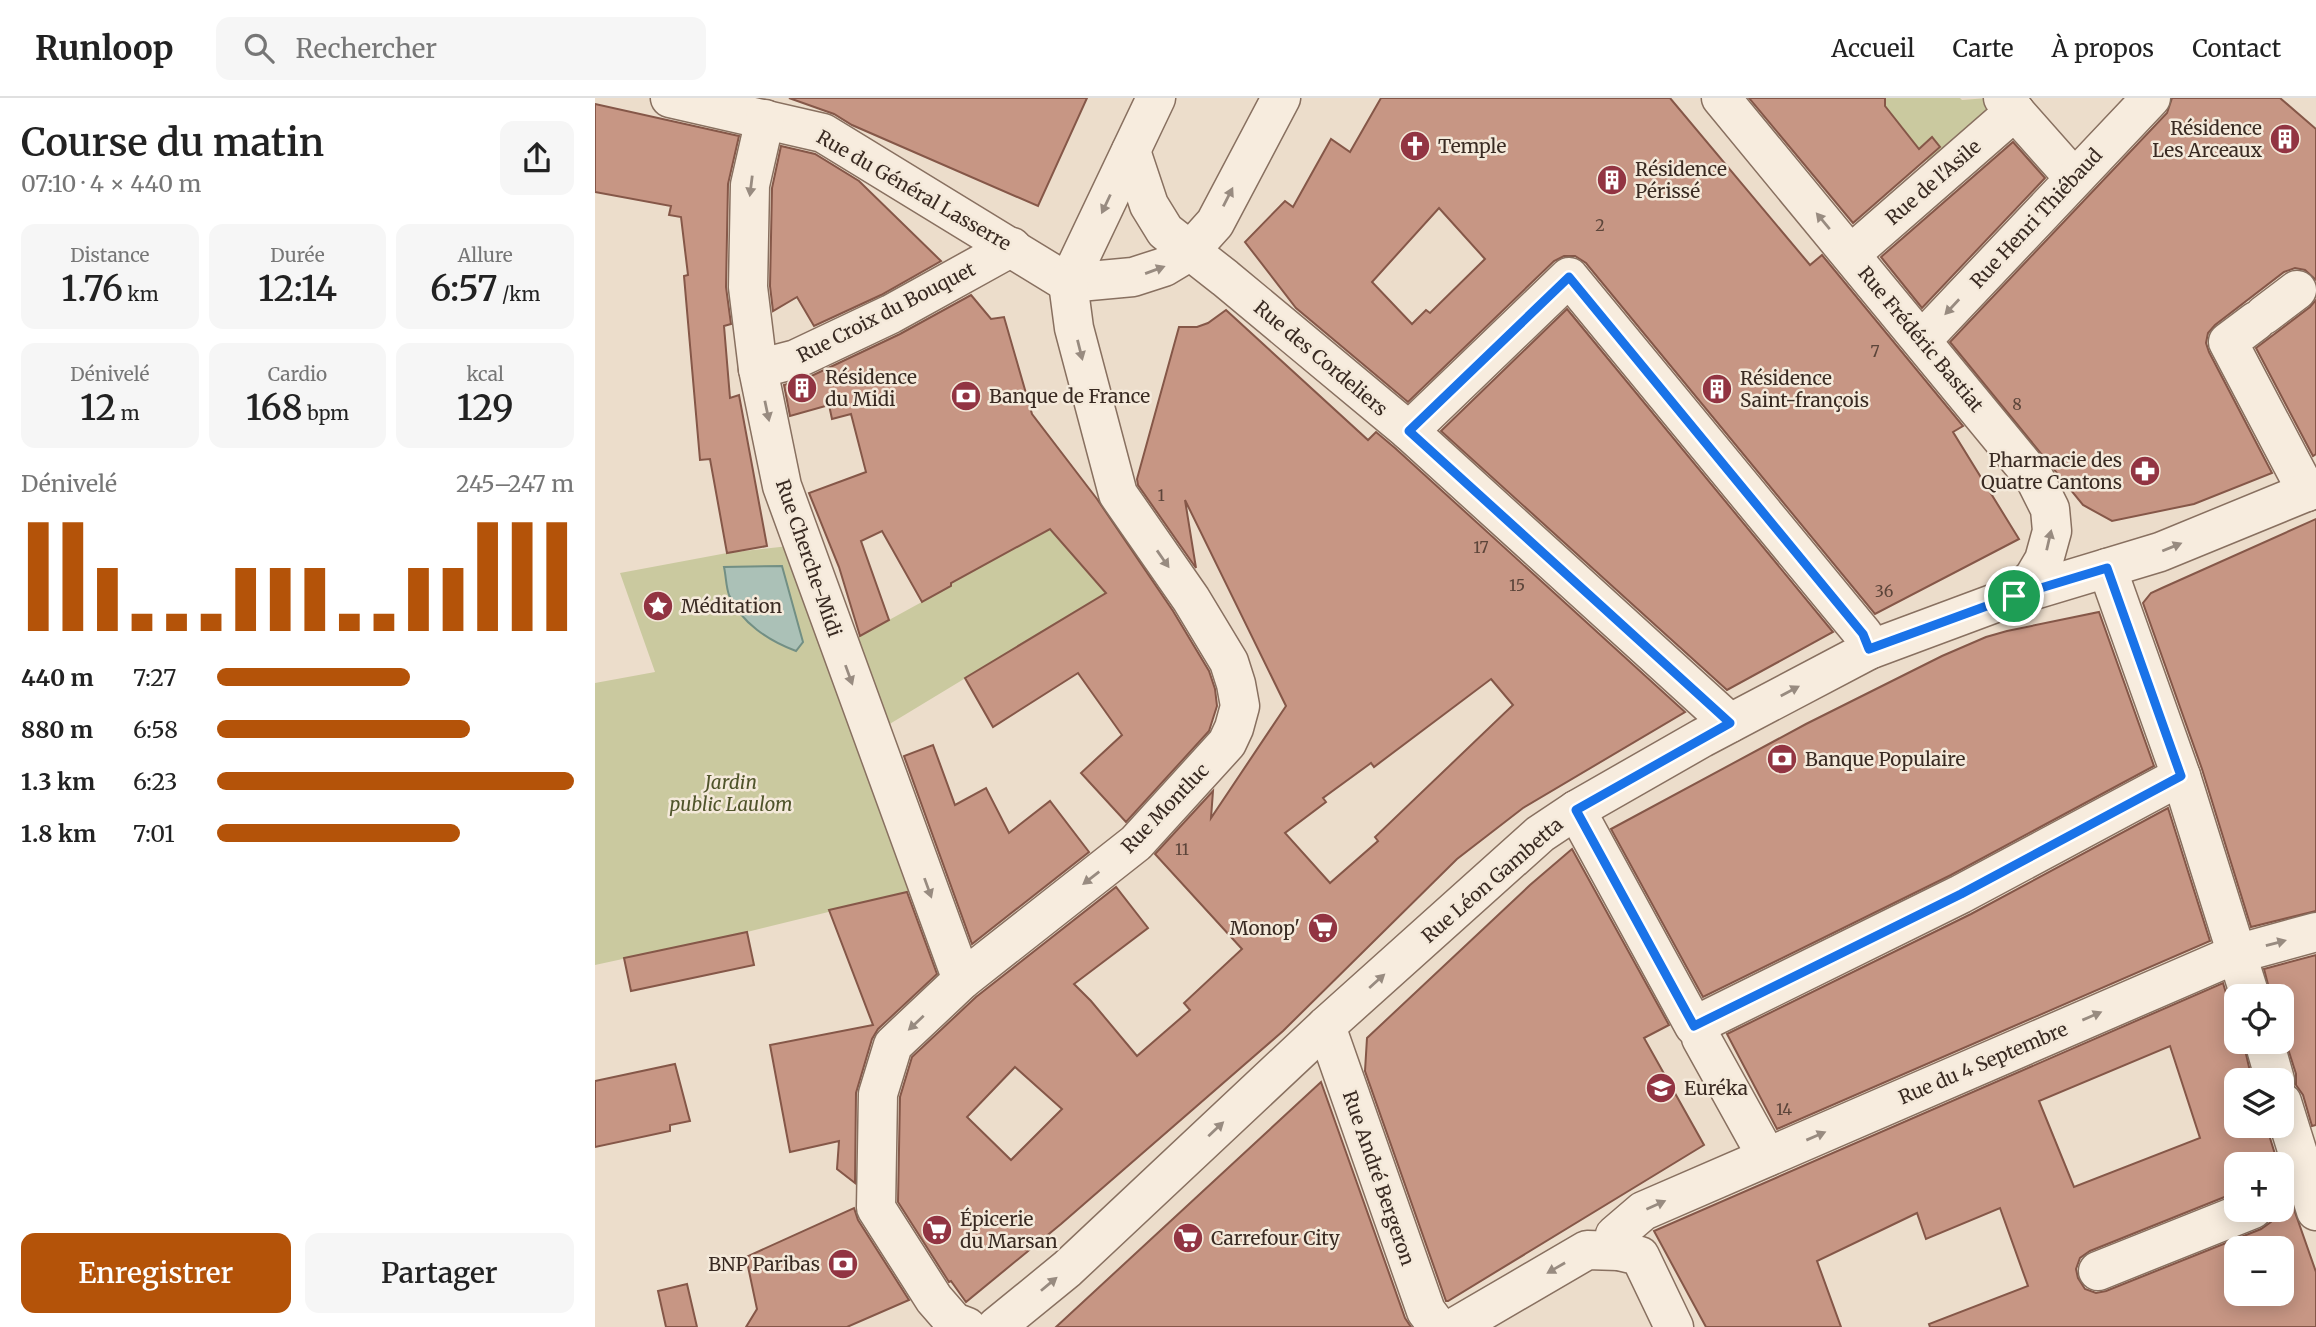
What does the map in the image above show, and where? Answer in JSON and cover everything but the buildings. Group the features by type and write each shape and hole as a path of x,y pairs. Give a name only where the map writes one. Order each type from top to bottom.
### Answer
{"street":[{"name":"Rue du Général Lasserre","path":"670,98 785,114 823,132 1068,283"},
{"path":"1068,283 1156,98"},
{"path":"1068,283 1133,277 1164,267 1189,252 1215,223 1281,98"},
{"name":"Rue Frédéric Bastiat","path":"1721,98 2035,479 2050,509 2052,531 2044,560 2034,577 2014,596"},
{"name":"Rue Henri Thiébaud","path":"1922,340 2151,98"},
{"name":"Rue de l'Asile","path":"1851,254 2009,104 2074,178"},
{"name":"Rue Cherche-Midi","path":"785,114 750,185 748,287 758,369 782,486 962,981"},
{"name":"Rue des Cordeliers","path":"1131,151 1154,216 1165,232 1225,278 1409,431 1730,723"},
{"name":"Rue Croix du Bouquet","path":"758,369 808,354 891,314 1012,247"},
{"path":"1409,431 1569,277 1863,634 1869,649"},
{"path":"2308,281 2228,342 2311,490"},
{"name":"Rue Montluc","path":"967,1327 938,1313 876,1208 878,1094 893,1045 962,981 1136,842 1227,743 1240,706 1229,662 1191,599 1118,494 1074,328 1068,283"},
{"name":"Rue Léon Gambetta","path":"996,1327 1067,1269 1326,1026 1540,834 1576,810 1869,649 2014,596 2160,552 2311,490"},
{"path":"2107,568 2181,776 2246,984"},
{"path":"1697,1032 2181,776"},
{"path":"1576,810 1767,1157"},
{"name":"Rue du 4 Septembre","path":"1619,1251 1615,1235 1643,1211 1730,1171 2236,954 2316,932"},
{"name":"Rue André Bergeron","path":"1326,1026 1426,1311 1437,1327"},
{"path":"2294,1122 2305,1140 2302,1199"},
{"path":"2098,1271 2224,1221"},
{"path":"1455,1327 1587,1250 1619,1251 1640,1256 1674,1327"}],"green space":[{"path":"1877,98 1988,98 1998,110 1934,169"},
{"path":"1095,496 1124,538 1085,569 1106,593 888,725 858,637 1056,525"},
{"name":"Jardin public Laulom","path":"789,546 910,892 747,932 595,965 595,683 655,672 620,573 727,553"}],"shaded area":[{"path":"782,566 803,642 796,651 757,630 741,614 729,595 724,567"}],"place":[{"name":"Résidence Les Arceaux","path":"2285,139"},
{"name":"Temple","path":"1415,146"},
{"name":"Résidence Périssé","path":"1612,180"},
{"name":"Résidence du Midi","path":"802,388"},
{"name":"Résidence Saint-françois","path":"1717,389"},
{"name":"Banque de France","path":"966,396"},
{"name":"Pharmacie des Quatre Cantons","path":"2145,471"},
{"name":"Méditation","path":"658,606"},
{"name":"Banque Populaire","path":"1782,759"},
{"name":"Monop'","path":"1323,928"},
{"name":"Euréka","path":"1661,1088"},
{"name":"Épicerie du Marsan","path":"937,1230"},
{"name":"Carrefour City","path":"1188,1238"},
{"name":"BNP Paribas","path":"843,1264"}],"route":[{"path":"1569,277 1863,634 1869,649 2014,596 2107,568 2181,776 1961,894 1694,1026 1576,810 1730,723 1409,431 1569,277"}]}
